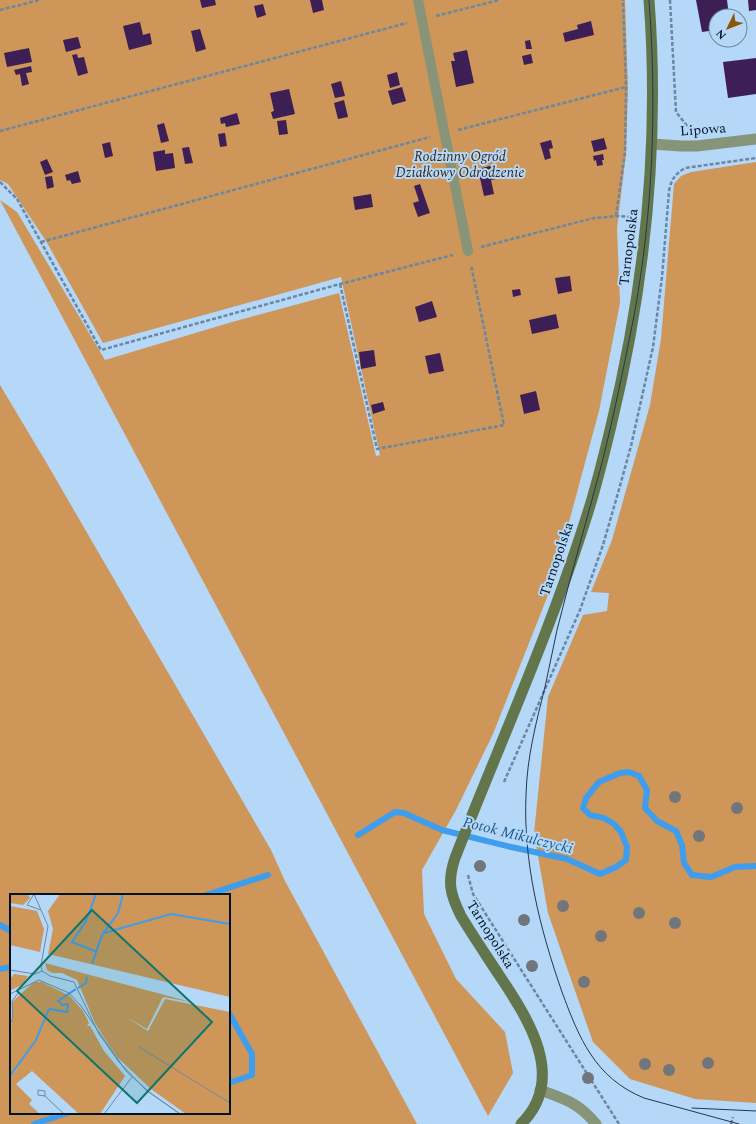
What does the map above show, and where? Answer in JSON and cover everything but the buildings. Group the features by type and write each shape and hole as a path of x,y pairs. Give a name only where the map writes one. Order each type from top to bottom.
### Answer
{"main road":[{"name":"Tarnopolska","path":"521,1124 533,1110 540,1090 542,1065 536,1039 515,999 470,931 454,902 450,890 450,880 455,858 553,613 589,510 611,425 640,280 647,218 652,144 652,78 649,0"}],"street":[{"name":"Lipowa","path":"652,144 697,146 756,139"},
{"path":"540,1090 570,1101 588,1114 596,1124"}],"lane":[{"path":"418,0 468,251"}],"path":[{"path":"0,10 40,0"},
{"path":"0,131 499,0"},
{"path":"616,216 623,169 626,87 623,0"},
{"path":"670,0 676,112 688,127 696,130"},
{"path":"41,242 626,87"},
{"path":"0,182 17,199 101,350 340,284 594,218 616,216 647,218"},
{"path":"340,284 377,449 504,425 468,251"},
{"path":"467,871 473,894 619,1124"},
{"path":"731,1124 733,1116"}],"green space":[{"name":"Rodzinny Ogród Działkowy Odrodzenie","path":"0,0 625,0 628,88 626,154 617,228 620,303 599,411 552,585 493,734 456,810 422,870 424,914 456,979 505,1032 513,1073 488,1116 0,200 17,212 105,360 232,322 339,293 376,456 380,455 341,277 103,343 46,241 8,184 0,180"},
{"path":"756,162 756,1103 695,1099 630,1079 593,1042 548,913 534,833 548,697 583,615 607,611 609,593 591,592 612,540 650,405 661,339 674,184 681,176 691,172"},
{"path":"0,385 271,850 285,881 417,1124 0,1124"}],"waterway":[{"name":"Potok Mikulczycki","path":"358,835 395,812 404,813 442,830 567,859 600,874 616,867 626,860 627,847 621,832 614,824 604,818 590,815 583,808 586,798 599,782 620,773 629,772 639,776 647,790 645,808 657,821 676,831 682,845 684,863 692,875 711,877 735,867 756,866"},
{"name":"Potok Mikulczycki","path":"209,894 268,875"},
{"path":"0,925 10,930"},
{"name":"Potok Mikulczycki","path":"0,969 10,967"},
{"path":"230,1015 252,1054 252,1075 230,1083"},
{"path":"34,1124 64,1114"}],"tram line":[{"path":"649,0 653,79 652,159 640,277 634,316 611,427 557,630 532,740 526,795 527,845 530,870 540,920 554,968 568,1009 582,1040 591,1055 601,1068 613,1079 627,1090 644,1098 739,1124"},
{"path":"692,1108 756,1111"}]}
